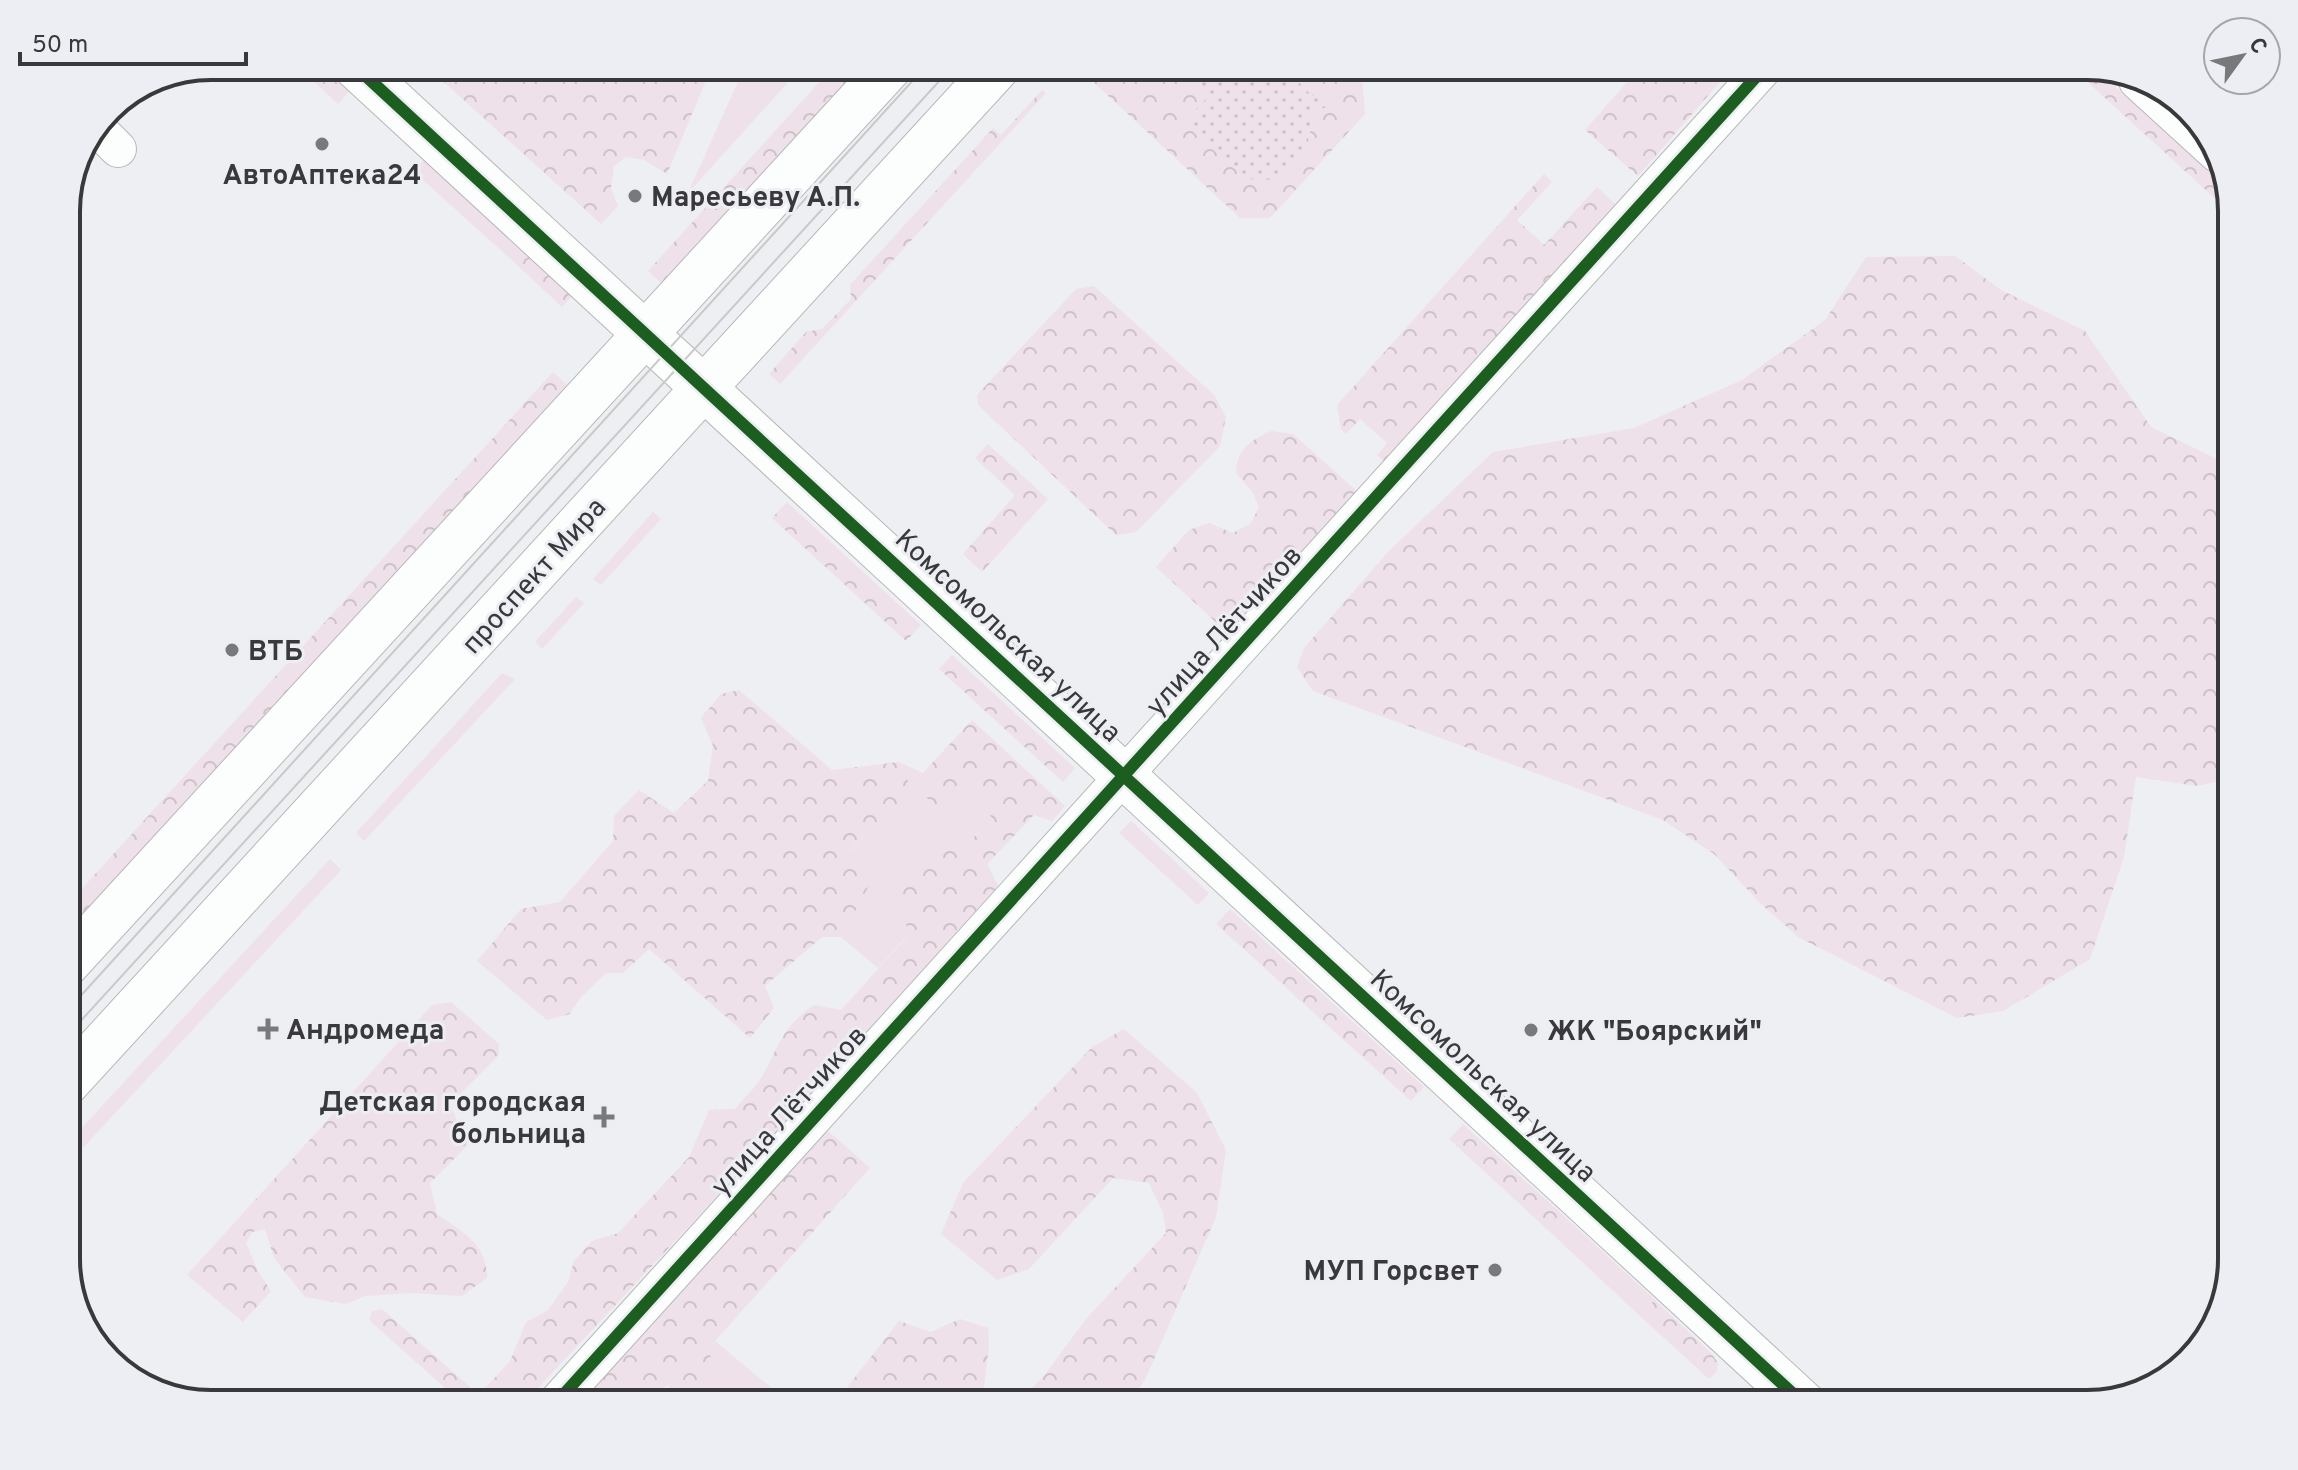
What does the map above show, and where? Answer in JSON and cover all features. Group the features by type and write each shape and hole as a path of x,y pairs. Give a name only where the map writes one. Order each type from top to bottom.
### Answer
{"main road":[{"name":"Комсомольская улица","path":"370,80 1789,1390"},
{"path":"80,950 878,80"},
{"name":"проспект Мира","path":"80,1069 986,80"}],"street":[{"name":"улица Лётчиков","path":"568,1390 1753,80"},
{"path":"2160,102 2188,128"}],"green space":[{"path":"312,80 345,80 353,87 338,104"},
{"path":"442,80 706,80 667,174 644,160 626,157 614,166 611,188 618,206 601,224"},
{"path":"739,80 790,80 688,193"},
{"path":"821,80 854,80 664,286 648,271"},
{"path":"1091,80 1199,80 1207,98 1306,150 1315,111 1328,97 1313,97 1296,80 1362,80 1365,114 1270,218 1240,218"},
{"path":"1199,80 1297,80 1312,96 1328,97 1332,105 1315,111 1306,150 1277,180 1246,179 1194,133 1194,112 1207,98"},
{"path":"1629,80 1722,80 1638,176 1585,130"},
{"path":"2085,80 2111,83 2213,176 2217,201"},
{"path":"1042,90 1046,93 780,384 769,374 806,332 822,329 851,299 850,285 993,128 1001,135"},
{"path":"427,156 526,248 514,262 414,172"},
{"path":"1544,174 1552,182 1517,220 1544,245 1597,187 1620,208 1388,465 1377,455 1387,443 1360,419 1346,434 1341,429 1337,405"},
{"path":"526,248 575,293 562,307 514,262"},
{"path":"1955,256 2001,290 2085,331 2151,427 2218,460 2218,781 2197,786 2136,777 2124,857 2090,959 2003,1011 1957,1018 1798,937 1760,903 1714,854 1663,820 1313,691 1297,667 1304,648 1388,552 1493,452 1634,428 1742,380 1825,320 1866,257"},
{"path":"1094,286 1214,395 1226,417 1220,446 1136,532 1116,535 978,405 977,395 1076,289"},
{"path":"553,372 575,393 80,936 80,891"},
{"path":"1271,431 1293,434 1360,494 1232,637 1156,567 1189,530 1209,523 1233,533 1251,523 1259,507 1253,493 1236,473 1237,465 1246,447"},
{"path":"988,444 1048,499 982,572 963,554 1015,495 975,458"},
{"path":"787,502 921,625 906,641 772,518"},
{"path":"653,512 661,519 601,585 593,579"},
{"path":"576,597 584,603 542,649 535,642"},
{"path":"952,655 1075,768 1063,782 939,669"},
{"path":"502,673 515,679 364,841 356,833"},
{"path":"739,690 832,770 899,762 914,793 910,809 876,824 849,851 871,882 841,937 822,937 765,986 774,1008 750,1038 649,949 623,973 606,973 580,998 570,1014 547,1020 477,961 521,909 560,902 613,841 614,816 639,790 674,813 708,781 713,746 701,718 721,694"},
{"path":"972,720 1065,806 1052,821 1034,815 987,864 1001,892 536,1390 484,1390 510,1361 526,1322 548,1310 568,1282 574,1261 592,1241 618,1233 689,1157 709,1110 735,1109 760,1079 783,1036 796,1020 814,1005 841,1010 906,938 907,912 895,876 917,871 959,836 967,843 993,820 975,791 955,788 937,807 921,793 923,773"},
{"path":"899,762 923,773 921,793 955,788 975,791 993,820 966,843 959,836 917,871 895,876 908,912 906,937 878,968 841,937 871,882 849,852 876,824 910,809 914,793"},
{"path":"1131,821 1209,893 1198,905 1119,833"},
{"path":"330,859 341,870 80,1151 80,1130"},
{"path":"1230,909 1424,1087 1411,1101 1216,924"},
{"path":"451,1002 499,1044 499,1055 450,1104 468,1145 430,1183 437,1214 478,1247 487,1278 462,1296 413,1293 365,1296 346,1304 305,1297 274,1258 265,1229 252,1232 246,1243 271,1291 243,1322 187,1275 432,1005"},
{"path":"1124,1029 1197,1093 1226,1150 1216,1217 1145,1380 1138,1390 1029,1390 1044,1376 1086,1319 1166,1233 1163,1213 1149,1183 1113,1178 1029,1269 997,1280 941,1234 963,1183 1092,1047"},
{"path":"1463,1124 1564,1216 1549,1231 1449,1139"},
{"path":"827,1130 870,1168 707,1350 718,1371 697,1386 678,1378 661,1390 591,1390"},
{"path":"1564,1216 1655,1300 1640,1316 1549,1231"},
{"path":"1655,1300 1712,1354 1718,1363 1717,1371 1709,1379 1640,1316"},
{"path":"382,1309 473,1390 447,1390 369,1320 372,1311"},
{"path":"960,1319 988,1328 984,1390 845,1390 899,1321 931,1332"},
{"path":"715,1341 774,1390 670,1390 668,1385 678,1377 717,1372 707,1350"}],"tram line":[{"path":"80,997 913,80"},
{"path":"80,1022 940,80"}],"cycle path":[{"path":"370,80 1789,1390"},
{"path":"568,1390 1753,80"}],"place":[{"name":"АвтоАптека24","path":"322,144"},
{"name":"Маресьеву А.П.","path":"635,196"},
{"name":"ВТБ","path":"232,650"},
{"name":"Андромеда","path":"268,1029"},
{"name":"ЖК \"Боярский\"","path":"1531,1030"},
{"name":"Детская городская больница","path":"604,1117"},
{"name":"МУП Горсвет","path":"1495,1270"}]}
